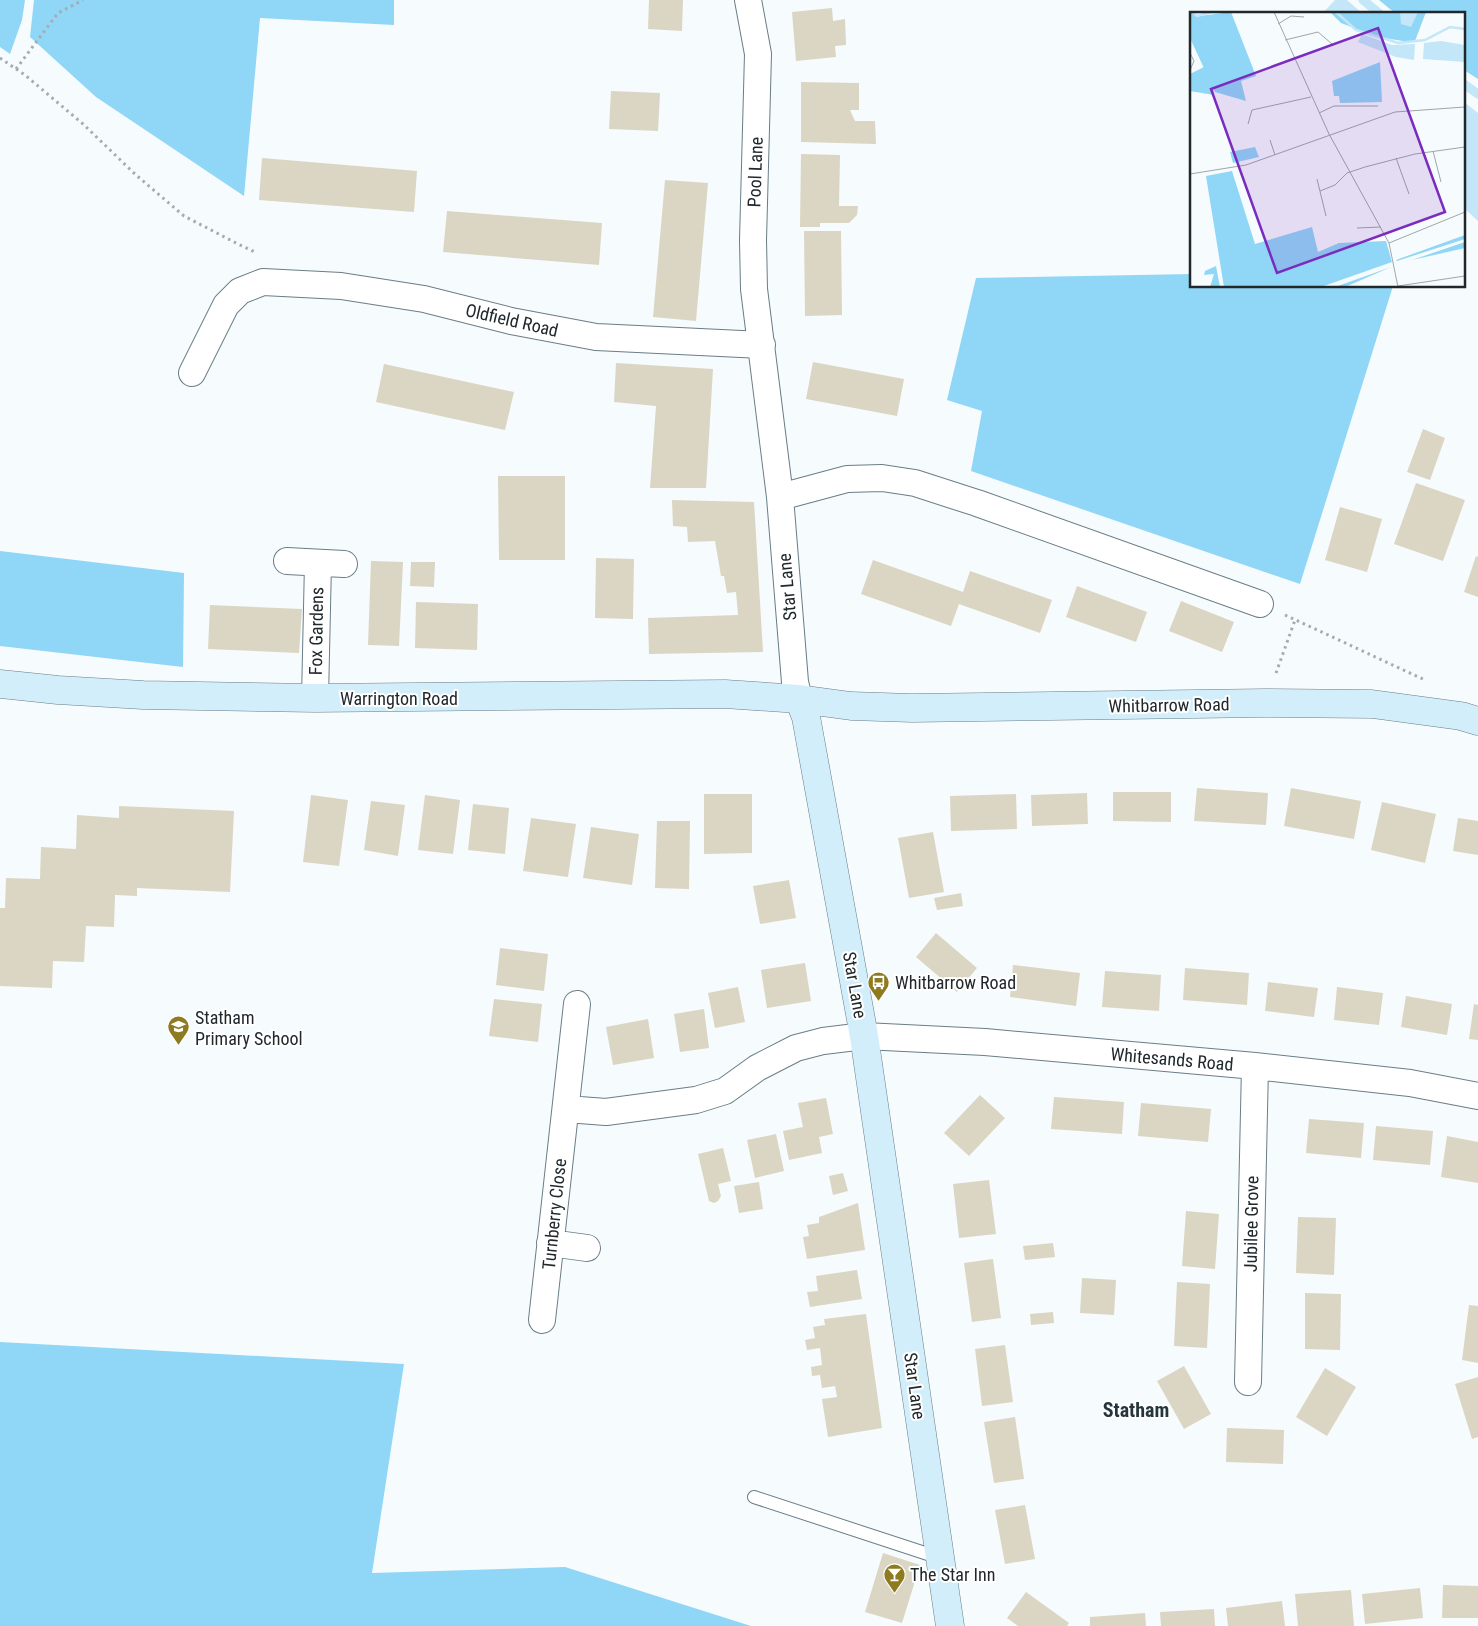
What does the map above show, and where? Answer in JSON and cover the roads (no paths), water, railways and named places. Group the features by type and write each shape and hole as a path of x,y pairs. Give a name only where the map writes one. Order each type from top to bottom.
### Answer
{"street":[{"name":"Pool Lane","path":"748,0 758,54 753,240 754,289 762,345"},
{"name":"Oldfield Road","path":"192,373 226,305 240,291 263,282 341,286 424,299 511,321 596,337 762,345"},
{"name":"Star Lane","path":"762,345 780,497 795,682 806,717 864,1036 950,1626"},
{"path":"780,497 847,480 882,478 915,483 977,503 1260,604"},
{"name":"Fox Gardens","path":"287,562 344,564"},
{"name":"Fox Gardens","path":"315,698 318,563"},
{"name":"Warrington Road","path":"0,684 58,690 143,695 315,698 725,694 799,699"},
{"name":"Whitbarrow Road","path":"799,699 851,706 912,708 1266,703 1372,704 1461,716 1478,721"},
{"name":"Turnberry Close","path":"542,1320 577,1004"},
{"path":"566,1109 606,1112 696,1100 725,1091 758,1068 796,1048 823,1041 864,1036"},
{"name":"Whitesands Road","path":"864,1036 985,1042 1255,1066 1410,1083 1478,1096"},
{"name":"Jubilee Grove","path":"1248,1382 1255,1066"},
{"path":"550,1243 587,1248"}],"lane":[{"path":"754,1496 940,1558"}],"waterway":[{"path":"1363,0 1378,12"},
{"path":"1466,85 1478,94"}],"place":[{"name":"Whitbarrow Road","path":"879,1001"},
{"name":"Statham Primary School","path":"179,1046"},
{"name":"The Star Inn","path":"894,1593"}],"district":[{"name":"Statham","path":"1136,1410"}]}
